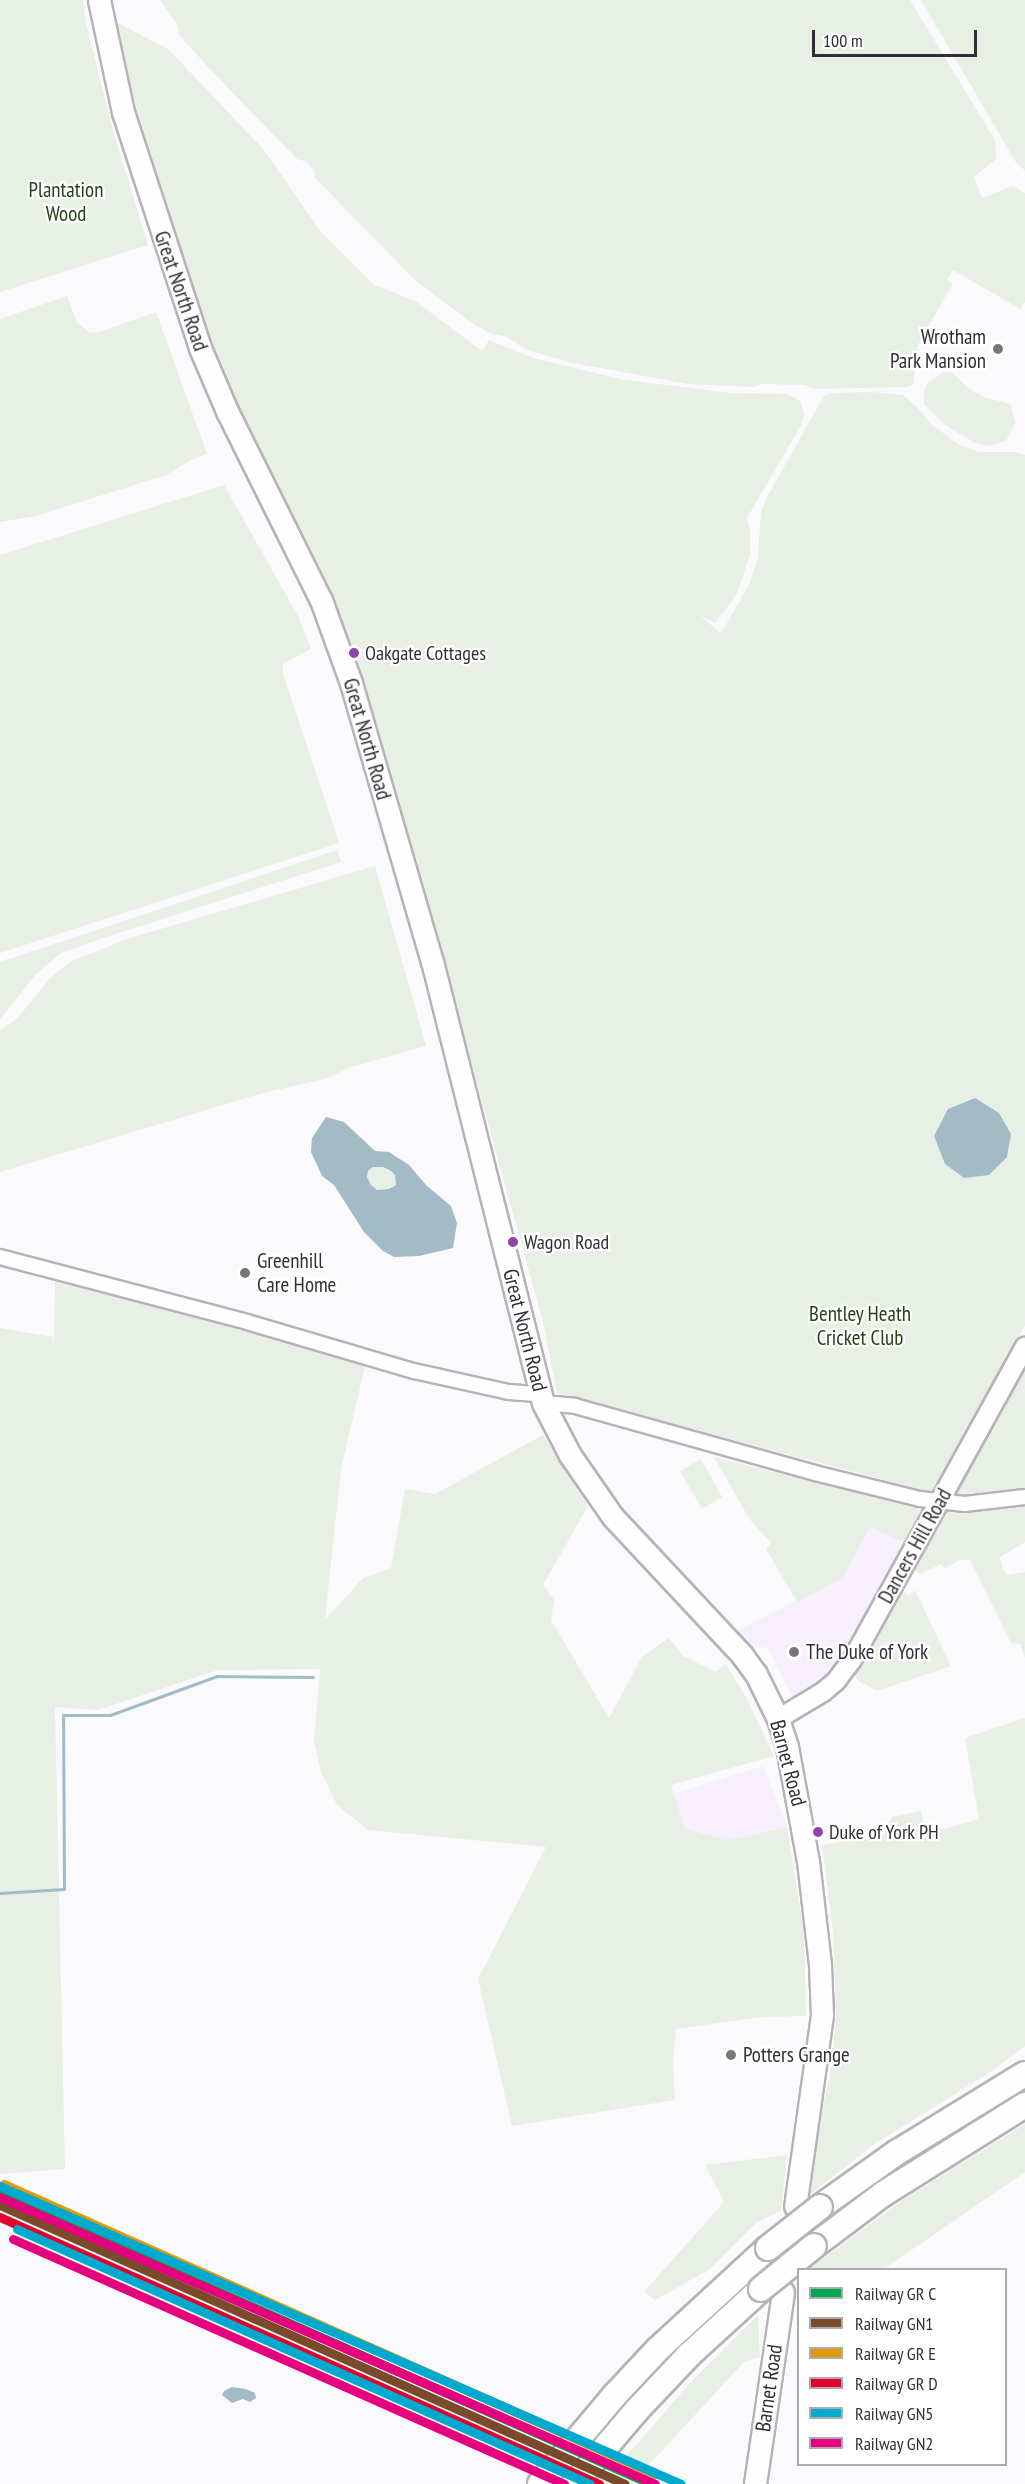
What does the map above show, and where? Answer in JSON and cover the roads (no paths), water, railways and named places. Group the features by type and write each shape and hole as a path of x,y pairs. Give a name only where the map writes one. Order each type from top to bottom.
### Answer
{"highway":[{"path":"540,2484 614,2396 658,2349 768,2248 820,2207 896,2153 1025,2074"},
{"path":"574,2484 667,2379 772,2290 814,2246 883,2194 1025,2105"}],"main road":[{"name":"Great North Road","path":"99,0 123,112 200,348 226,411 321,600 351,683 432,961 542,1399 556,1430"},
{"name":"Barnet Road","path":"556,1430 570,1455 613,1517 742,1655 767,1694 789,1756 802,1820 820,1965 819,2039 795,2206"},
{"name":"Barnet Road","path":"755,2484 772,2290"}],"street":[{"path":"0,1257 247,1322 414,1371 575,1406 815,1473 920,1499 973,1503 1025,1497"},
{"name":"Dancers Hill Road","path":"777,1719 823,1692 842,1674 1025,1347"}],"water":[{"path":"975,1098 999,1113 1011,1134 1007,1157 989,1175 964,1178 945,1164 934,1136 948,1109"},
{"path":"326,1117 344,1122 375,1151 389,1152 409,1165 427,1186 451,1206 457,1223 453,1248 419,1256 394,1257 383,1251 364,1232 334,1185 322,1176 311,1152 312,1138","holes":["373,1167 383,1167 395,1175 396,1185 389,1189 377,1190 367,1177 368,1171"]},
{"path":"232,2387 255,2393 256,2398 250,2402 243,2399 232,2403 222,2395 224,2391"}],"waterway":[{"path":"0,1893 64,1889 63,1715 110,1715 217,1676 313,1677"}],"rail line":[{"name":"GN5","path":"0,2186 681,2484"},
{"name":"GN2","path":"0,2197 655,2484"},
{"name":"GN1","path":"0,2205 625,2484"},
{"name":"GN5","path":"17,2229 590,2484"},
{"name":"GN2","path":"13,2239 564,2484"}],"place":[{"name":"Wrotham Park Mansion","path":"998,349"},
{"name":"Oakgate Cottages","path":"354,653"},
{"name":"Wagon Road","path":"513,1242"},
{"name":"Greenhill Care Home","path":"245,1273"},
{"name":"The Duke of York","path":"794,1652"},
{"name":"Duke of York PH","path":"818,1832"},
{"name":"Potters Grange","path":"731,2055"}],"park label":[{"name":"Plantation Wood","path":"66,202"},
{"name":"Bentley Heath Cricket Club","path":"860,1326"}]}
